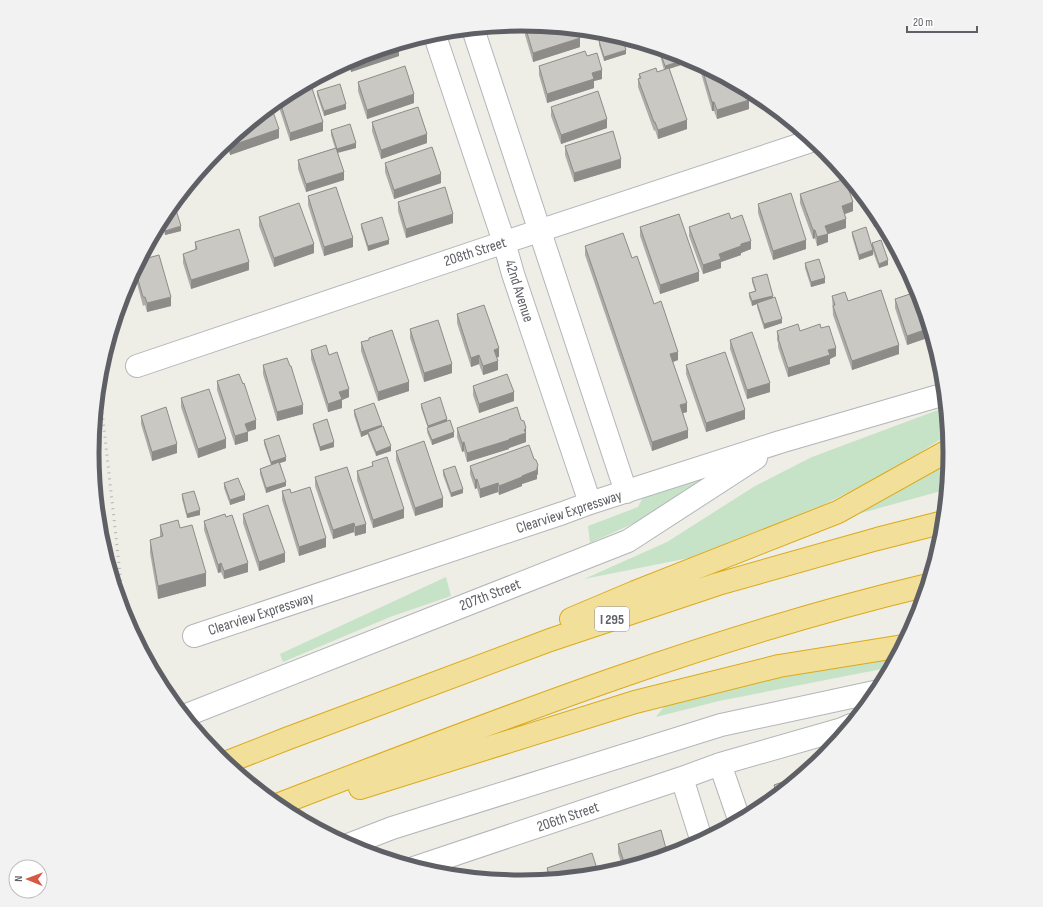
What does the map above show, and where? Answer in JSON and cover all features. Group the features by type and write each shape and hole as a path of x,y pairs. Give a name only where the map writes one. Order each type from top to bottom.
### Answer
{"highway":[{"path":"286,739 635,592 838,512 944,453"},
{"name":"I 295","path":"232,760 550,640 718,584 877,539 938,524"},
{"path":"283,803 552,700 706,647 876,597 923,586"},
{"path":"293,808 635,702 779,666 896,647"}],"street":[{"path":"475,34 626,492"},
{"name":"42nd Avenue","path":"436,40 590,503"},
{"name":"208th Street","path":"137,366 504,242 807,142"},
{"name":"Clearview Expressway","path":"194,636 564,514 590,503 780,442 940,396"},
{"name":"207th Street","path":"189,714 628,541 780,442"},
{"path":"356,842 392,828 721,725 869,693"},
{"path":"738,816 720,764 841,729"},
{"name":"206th Street","path":"424,865 720,764"},
{"path":"682,778 700,836"}],"green space":[{"path":"941,409 943,438 889,472 823,505 689,558 584,579 667,542 755,486 812,457"},
{"path":"944,460 942,491 858,514 867,504"},
{"path":"708,474 702,483 639,521 590,543 588,526 638,507 643,497"},
{"path":"446,577 451,596 390,617 283,662 280,654"},
{"path":"892,656 885,668 719,701 656,717 666,704 731,687"}],"building":[{"path":"527,31 579,35 580,38 533,53"},
{"path":"604,39 624,43 626,50 604,57 599,41"},
{"path":"585,51 587,56 597,53 602,70 592,73 594,79 547,94 539,66"},
{"path":"661,55 679,62 665,66"},
{"path":"405,66 414,94 367,110 358,82"},
{"path":"656,68 657,72 669,68 687,120 658,130 638,79 641,78 639,74"},
{"path":"703,73 733,88 748,97 749,100 717,110 714,102 712,102"},
{"path":"340,84 346,104 324,111 317,91"},
{"path":"312,87 323,122 290,133 281,106"},
{"path":"598,91 607,119 561,135 551,107"},
{"path":"418,107 427,134 381,150 372,122"},
{"path":"273,112 279,129 234,145"},
{"path":"350,124 356,143 337,149 331,130"},
{"path":"613,131 621,159 574,173 565,146"},
{"path":"432,147 441,174 394,190 385,163"},
{"path":"336,148 344,172 306,184 298,160"},
{"path":"843,180 847,184 853,202 842,206 846,219 825,226 828,234 817,237 800,194"},
{"path":"336,187 353,238 324,247 308,196"},
{"path":"445,187 453,214 406,229 398,202"},
{"path":"791,193 806,240 773,251 758,204"},
{"path":"299,203 314,244 274,258 259,217"},
{"path":"176,210 181,226 165,231 164,228"},
{"path":"729,213 731,219 742,215 751,241 719,254 721,259 703,265 689,227"},
{"path":"679,214 699,272 660,285 640,227"},
{"path":"382,217 389,240 368,246 361,224"},
{"path":"866,227 873,250 859,255 852,232"},
{"path":"239,229 249,262 191,280 183,254 197,249 195,242"},
{"path":"623,233 632,258 637,256 654,304 661,301 678,352 670,354 687,403 680,405 688,430 652,442 585,246"},
{"path":"881,240 888,260 879,264 872,243"},
{"path":"159,255 171,297 147,303 145,297 143,297 138,278 148,258"},
{"path":"819,259 825,278 811,282 805,263"},
{"path":"767,274 773,296 752,301 749,293 756,291 752,278"},
{"path":"881,290 899,345 852,361 833,306 835,305 832,296 845,292 848,301"},
{"path":"912,293 926,330 907,336 895,299"},
{"path":"775,297 782,319 764,324 757,303"},
{"path":"484,305 499,348 494,350 498,361 483,366 479,355 471,358 457,314"},
{"path":"438,320 452,364 424,373 410,329"},
{"path":"798,324 800,331 820,324 821,328 829,326 836,348 828,350 830,355 788,368 777,331"},
{"path":"392,330 409,382 378,392 361,342"},
{"path":"752,332 770,383 747,390 730,340"},
{"path":"326,345 329,355 337,352 349,389 339,392 342,399 328,404 311,350"},
{"path":"725,352 745,410 706,423 686,365"},
{"path":"287,358 291,366 303,405 277,412 263,365"},
{"path":"239,374 243,384 244,383 256,420 245,424 248,432 235,436 217,381"},
{"path":"507,374 514,392 479,404 473,386"},
{"path":"209,389 226,439 198,449 181,398"},
{"path":"440,397 447,419 428,426 421,404"},
{"path":"374,403 382,425 361,432 354,410"},
{"path":"166,407 177,444 152,452 141,416"},
{"path":"517,407 521,420 524,421 526,428 524,430 526,433 467,453 464,442 462,443 457,428"},
{"path":"327,419 334,442 320,447 313,424"},
{"path":"450,420 454,432 432,440 427,428"},
{"path":"383,426 391,446 376,452 368,432"},
{"path":"279,435 286,457 271,462 264,440"},
{"path":"424,441 443,498 415,508 396,451"},
{"path":"529,445 538,465 537,470 499,486 498,483 480,489 477,479 475,480 470,466"},
{"path":"387,457 404,509 373,520 357,471 373,466 372,462"},
{"path":"279,462 286,482 266,488 260,469"},
{"path":"455,466 463,489 451,493 443,470"},
{"path":"347,467 366,524 355,527 354,523 333,530 315,477"},
{"path":"238,478 245,495 230,500 224,483"},
{"path":"310,487 326,538 299,547 282,491 290,489 291,493"},
{"path":"194,491 200,510 187,514 182,494"},
{"path":"268,505 285,553 259,562 243,514"},
{"path":"225,514 226,517 232,515 248,563 224,571 221,563 218,565 204,521"},
{"path":"178,520 180,528 192,525 206,573 158,586 150,540 163,536 160,525"},
{"path":"790,779 776,791 774,785"},
{"path":"661,830 666,850 624,863 618,844"},
{"path":"592,853 597,869 549,875 547,868"}],"railway":[{"path":"102,409 122,592"}]}
